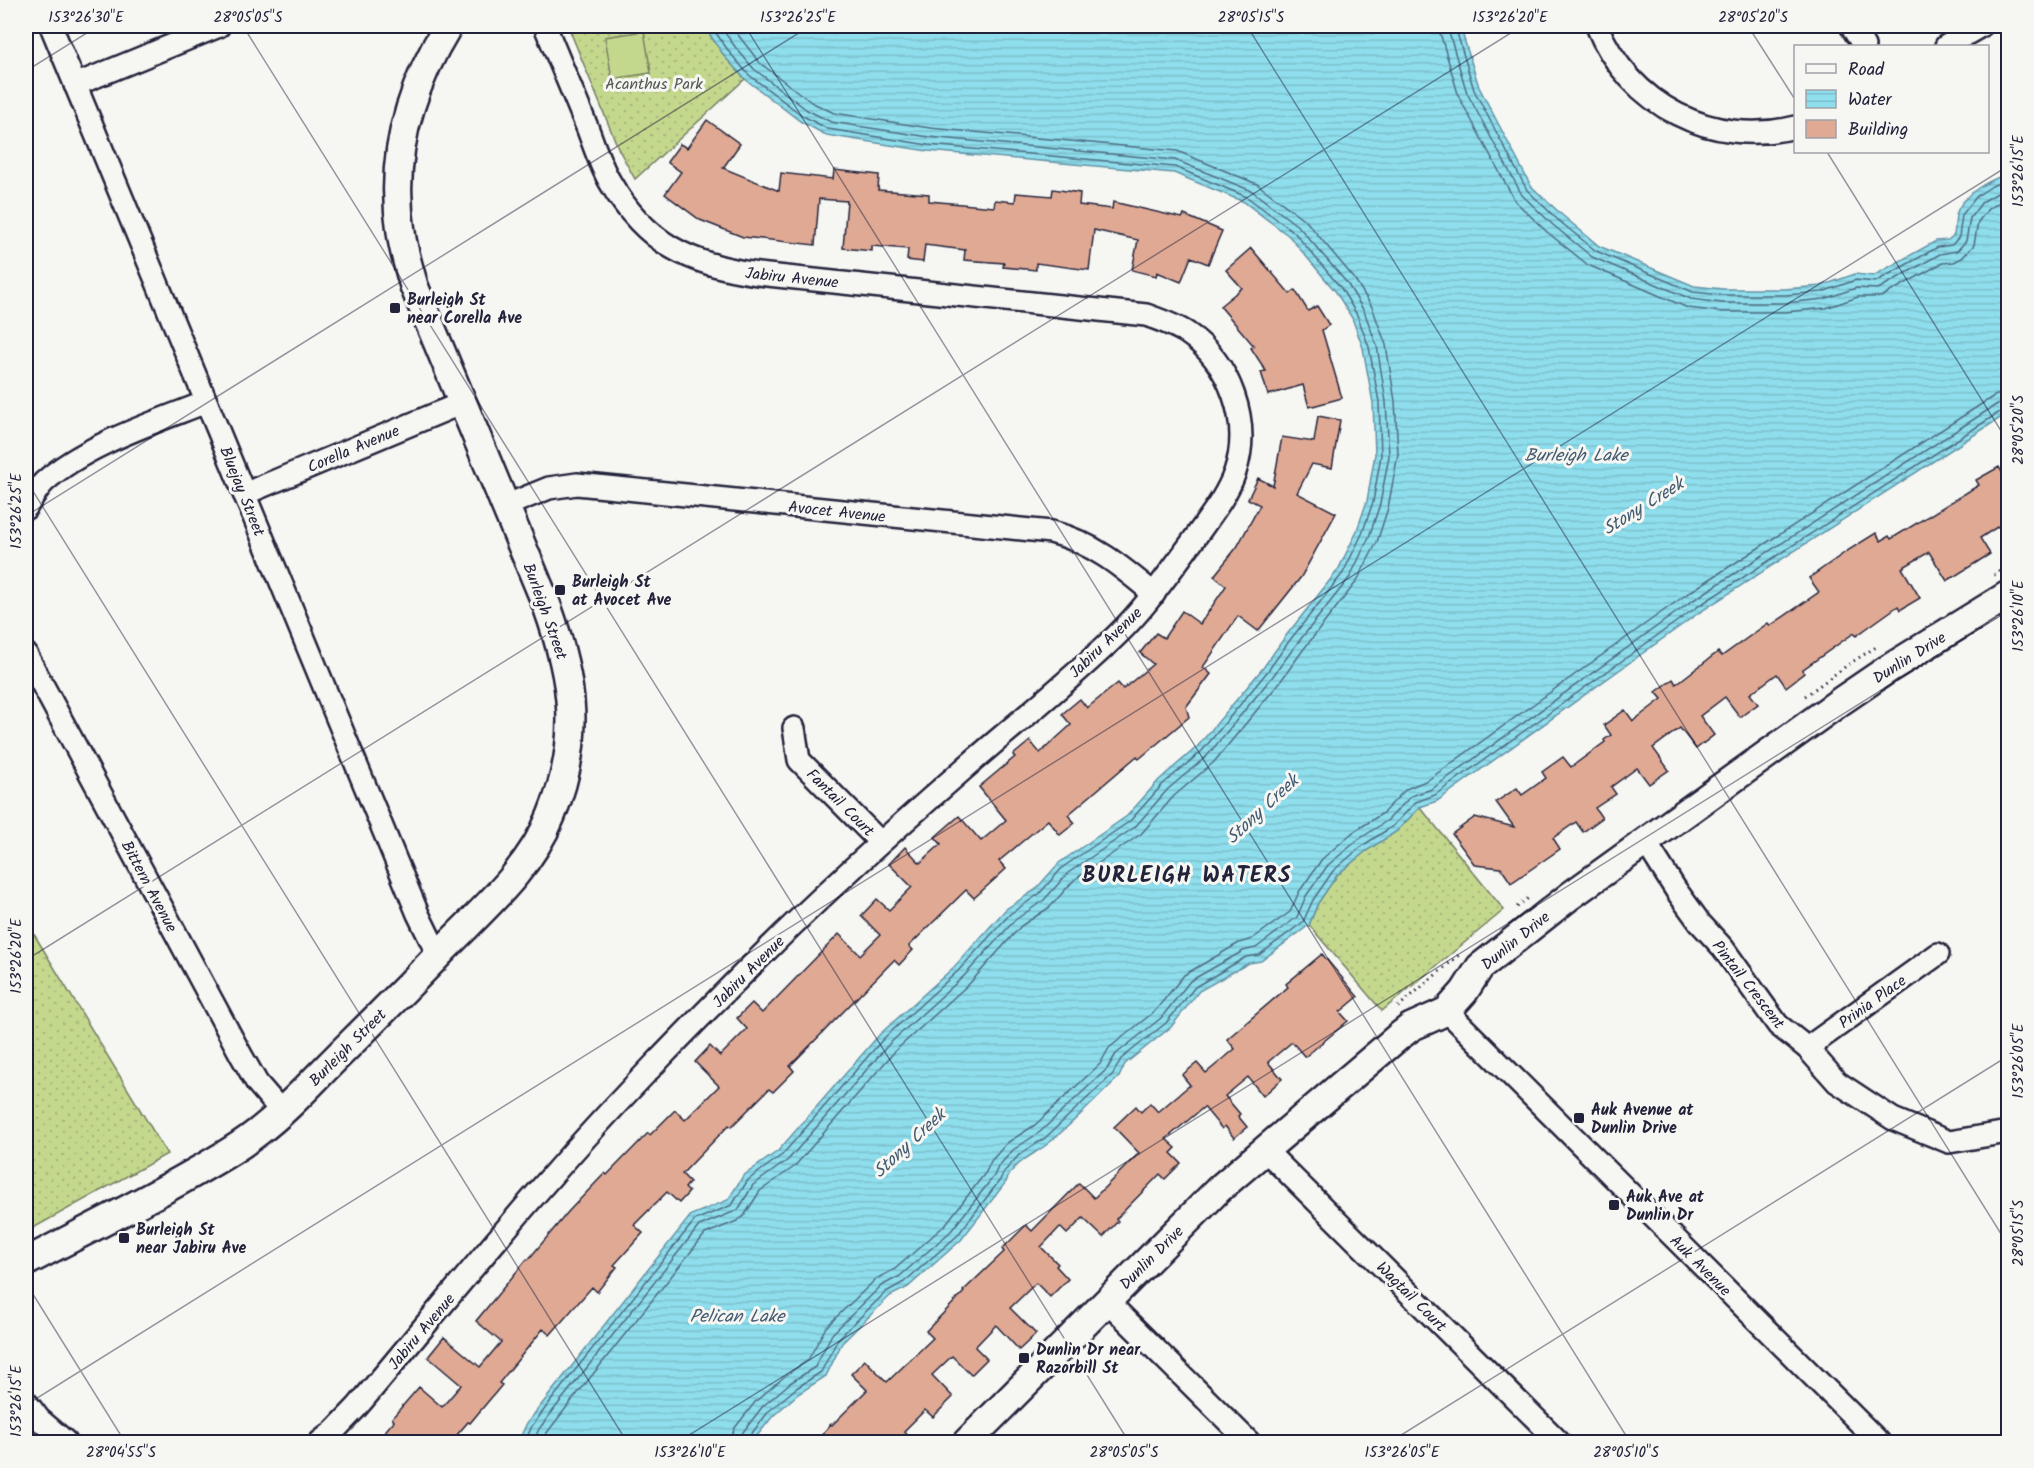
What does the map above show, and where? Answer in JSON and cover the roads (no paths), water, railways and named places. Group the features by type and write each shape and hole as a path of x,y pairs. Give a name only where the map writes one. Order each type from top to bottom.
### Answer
{"street":[{"name":"Bluejay Street","path":"51,26 418,914 438,956"},
{"path":"75,85 219,26"},
{"name":"Jabiru Avenue","path":"320,1443 357,1407 591,1131 763,954 880,842 1118,634 1154,594 1216,507 1232,480 1240,447 1238,410 1232,388 1201,344 1186,332 1168,323 1137,313 726,270 695,260 673,249 648,230 631,212 615,189 545,26"},
{"path":"1597,26 1611,52 1634,82 1653,100 1682,116 1705,127 1730,131 1758,133 1794,127"},
{"path":"1851,26 1863,45"},
{"path":"1948,45 1981,26"},
{"name":"Burleigh Street","path":"26,1262 210,1163 257,1133 282,1112 438,956 518,872 537,846 555,805 565,773 571,738 568,674 546,606 414,286 401,232 399,174 410,104 420,78 457,32"},
{"path":"26,508 42,484 76,458 206,402"},
{"name":"Corella Avenue","path":"244,494 462,403"},
{"name":"Avocet Avenue","path":"505,506 549,488 577,484 1052,532 1082,541 1102,553 1154,594"},
{"name":"Dunlin Drive","path":"968,1443 1219,1189 1398,1037 1411,1028 1447,1011 1464,992 1480,967 1570,896 1841,701 1888,669 2008,596"},
{"name":"Bittern Avenue","path":"26,654 241,1055 257,1083 282,1112"},
{"name":"Fantail Court","path":"794,728 799,760 880,842"},
{"name":"Pintail Crescent","path":"1645,841 1676,891 1700,923 1723,948 1778,1025 1807,1048 1838,1082 1893,1119 1949,1142 2008,1132"},
{"name":"Prinia Place","path":"1807,1048 1938,954"},
{"name":"Auk Avenue","path":"1447,1011 1879,1443"},
{"name":"Wagtail Court","path":"1264,1149 1559,1443"},
{"path":"1107,1301 1249,1443"},
{"path":"26,1402 39,1419 66,1443"}],"water":[{"name":"Burleigh Lake","path":"704,26 1460,26 1479,87 1531,186 1599,246 1694,286 1723,289 1784,289 1821,286 1855,274 1873,276 1936,241 1948,240 1954,235 1956,215 1964,200 1985,184 2008,173 2008,413 1700,612 1437,801 1420,807 1397,831 1366,851 1337,875 1318,903 1309,925 1261,961 1249,963 1199,991 1171,1027 1125,1064 1119,1077 1085,1110 1050,1142 1019,1164 961,1240 908,1287 890,1296 842,1343 826,1376 798,1394 773,1416 752,1442 518,1442 527,1423 691,1215 728,1200 743,1176 778,1151 880,1034 954,967 1006,909 1035,890 1059,863 1127,816 1159,780 1197,747 1263,668 1338,570 1356,533 1367,501 1375,454 1373,403 1363,348 1352,318 1336,292 1289,236 1244,202 1174,173 928,151 826,135 800,121 745,79 725,57"}],"place":[{"name":"Burleigh St near Corella Ave","path":"395,308"},
{"name":"Burleigh St at Avocet Ave","path":"560,590"},
{"name":"Auk Avenue at Dunlin Drive","path":"1579,1118"},
{"name":"Auk Ave at Dunlin Dr","path":"1614,1205"},
{"name":"Burleigh St near Jabiru Ave","path":"124,1238"},
{"name":"Dunlin Dr near Razorbill St","path":"1024,1358"}],"district":[{"name":"BURLEIGH WATERS","path":"1187,874"}],"park label":[{"name":"Acanthus Park","path":"654,83"}],"water label":[{"name":"Stony Creek","path":"1643,506"},
{"name":"Stony Creek","path":"1262,809"},
{"name":"Stony Creek","path":"909,1143"},
{"name":"Pelican Lake","path":"737,1316"}]}
